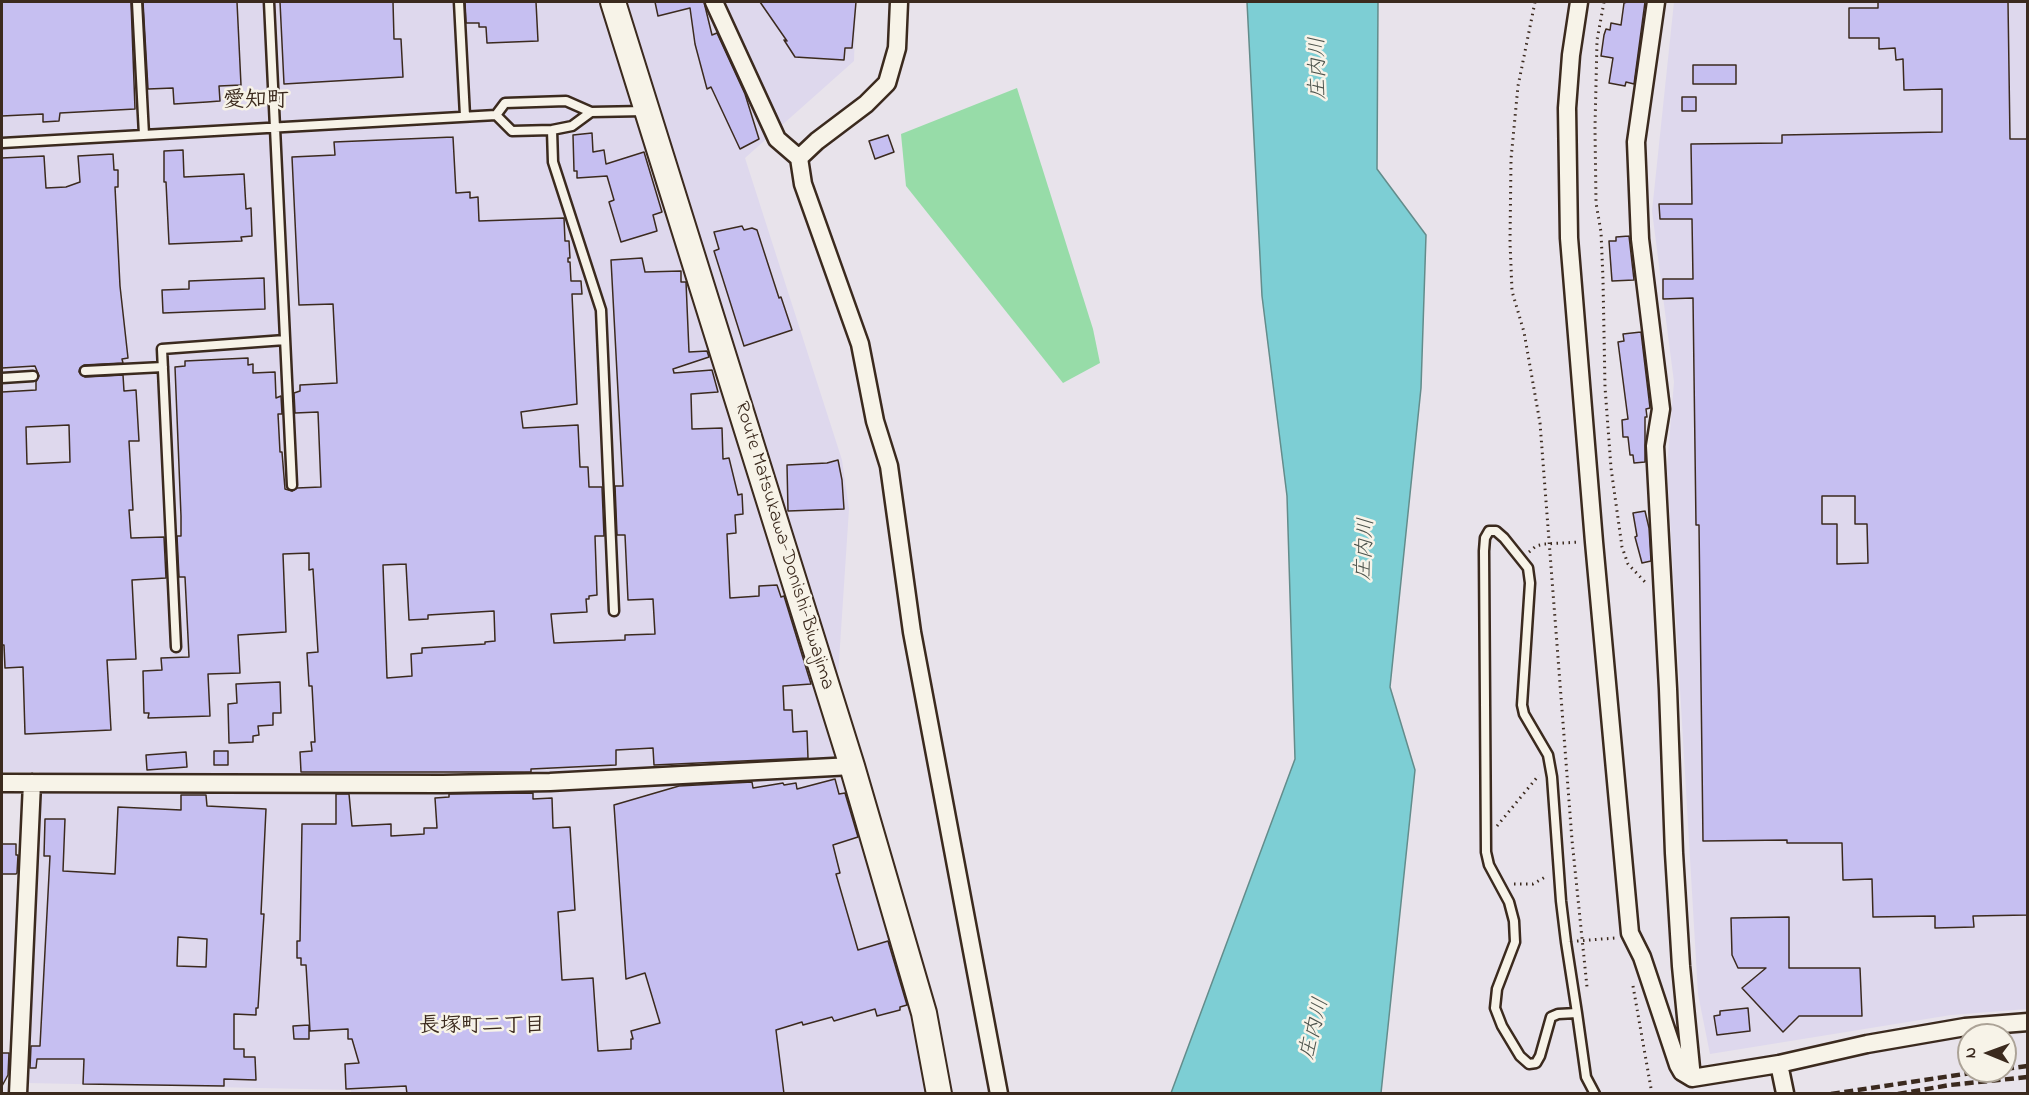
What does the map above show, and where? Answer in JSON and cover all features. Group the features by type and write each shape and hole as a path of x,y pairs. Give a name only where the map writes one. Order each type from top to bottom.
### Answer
{"main road":[{"name":"Route Matsukawa-Donishi-Biwajima","path":"613,2 852,766 924,1013 939,1094"}],"street":[{"path":"714,2 777,139 799,158 803,184 860,344 875,421 889,466 912,632 999,1094"},
{"path":"799,158 817,141 866,104 887,83 897,48 899,2"},
{"path":"1579,2 1571,55 1567,108 1569,238 1630,933 1642,957 1678,1065 1682,1072 1692,1078 1779,1064 1867,1044 1965,1027 2028,1022"},
{"path":"1656,2 1636,142 1640,239 1661,409 1655,446 1675,876 1692,1078"},
{"path":"2,783 443,784 550,782 852,766"},
{"path":"18,1094 32,783"},
{"path":"1779,1064 1785,1093"}],"lane":[{"path":"137,2 144,135"},
{"path":"269,2 292,485"},
{"path":"459,2 465,116"},
{"path":"496,115 505,103 566,101 591,112 648,111"},
{"path":"2,143 496,115 512,131 552,130 572,126 591,112"},
{"path":"552,130 553,162 601,310 614,611"},
{"path":"176,647 162,349 285,340"},
{"path":"85,371 163,367"},
{"path":"2,378 33,376"},
{"path":"1577,1013 1558,1014 1551,1017 1536,1063 1528,1064 1520,1056 1502,1026 1495,1008 1497,988 1515,942 1514,921 1509,902 1489,865 1485,837 1484,551 1485,538 1489,531 1496,531 1528,568 1530,583 1522,705 1524,714 1548,755 1566,942 1577,1013 1586,1077 1595,1094"}],"path":[{"path":"1535,2 1518,86 1511,159 1512,291 1524,332 1540,423 1572,840 1587,988"},
{"path":"1604,2 1597,40 1595,139 1596,203 1601,232 1605,387 1611,468 1622,547 1628,564 1648,585 1663,591"},
{"path":"1521,558 1536,546 1564,542"},
{"path":"1485,837 1549,763"},
{"path":"1497,881 1520,885 1533,884 1549,875 1559,865"},
{"path":"1566,942 1598,939"},
{"path":"1633,983 1652,1094"}],"shaded area":[{"path":"2,2 856,2 854,61 745,158 842,460 849,509 833,752 913,1015 928,1093 351,1094 351,1090 28,1083 25,1079 39,772 2,772"},
{"path":"1674,2 2027,2 2027,1009 1951,1015 1710,1054 1698,994 1667,468 1674,382 1652,211"}],"green space":[{"path":"1017,88 1093,329 1100,363 1063,383 906,186 901,134"}],"water":[{"name":"庄内川","path":"1247,2 1378,2 1377,169 1426,235 1421,388 1390,687 1415,770 1381,1093 1171,1093 1295,759 1287,496 1262,296"}],"building":[{"path":"2,2 131,2 135,109 60,113 59,121 43,122 43,114 2,116"},
{"path":"143,2 237,2 241,85 219,86 220,101 174,104 173,88 148,89"},
{"path":"280,2 393,2 394,39 401,39 403,77 284,84"},
{"path":"465,2 536,2 538,41 487,43 486,27 479,27 479,23 466,23"},
{"path":"655,2 704,2 712,35 717,33 745,94 759,139 740,149 711,87 707,89 695,44 690,8 658,16"},
{"path":"760,2 856,2 852,48 845,48 844,60 795,57 784,40 787,41"},
{"path":"1645,2 1634,84 1626,82 1625,86 1609,83 1613,58 1601,56 1606,29 1610,30 1611,23 1621,25 1624,3"},
{"path":"1878,2 2008,2 2010,139 2028,139 2027,915 1973,916 1974,927 1935,928 1935,916 1873,917 1872,879 1843,880 1842,843 1787,843 1787,840 1703,841 1699,525 1696,525 1693,298 1663,299 1663,279 1693,279 1692,219 1660,219 1659,204 1692,204 1691,144 1782,143 1782,135 1942,132 1942,89 1904,90 1903,59 1896,60 1895,48 1879,49 1879,38 1849,38 1849,8 1878,8","holes":["1822,496 1855,496 1855,524 1867,524 1868,563 1837,564 1837,524 1822,524"]},
{"path":"1693,65 1736,65 1736,84 1693,84"},
{"path":"1682,97 1696,97 1696,111 1682,111"},
{"path":"592,133 593,152 604,150 606,164 644,152 662,212 653,215 657,231 621,242 609,202 614,200 607,176 577,178 577,171 574,171 573,135"},
{"path":"888,135 894,152 875,159 869,141"},
{"path":"453,137 456,193 470,192 470,198 478,197 479,221 564,218 565,241 569,241 570,258 568,262 570,262 571,281 581,281 582,294 572,294 577,404 521,412 523,428 578,425 580,467 588,467 589,487 602,487 604,536 595,536 597,595 586,599 587,612 551,614 554,643 625,640 625,635 655,634 653,599 628,600 625,535 617,535 615,486 623,486 611,260 642,258 645,272 681,271 681,282 686,282 689,352 707,351 709,357 673,369 674,373 712,370 718,392 691,394 692,429 722,428 723,459 729,458 738,495 742,494 743,514 735,515 736,533 727,534 730,598 759,596 759,586 777,585 781,597 784,596 811,684 783,686 784,710 792,710 793,732 807,731 808,758 654,765 653,748 616,750 616,765 531,769 531,772 301,772 300,752 312,751 311,742 315,742 312,686 309,686 307,653 318,652 313,569 309,570 309,553 283,554 286,632 238,635 240,673 208,674 210,716 148,718 149,713 144,713 143,671 162,670 161,658 189,657 185,577 179,577 177,536 181,536 181,516 175,367 185,366 185,361 248,358 248,365 253,364 253,373 275,372 276,398 281,396 282,414 278,414 285,489 292,491 297,488 321,487 318,412 295,413 294,393 300,391 300,385 337,383 333,304 299,305 292,157 335,155 334,142","holes":["406,564 409,620 428,619 428,615 494,611 495,641 485,642 485,644 422,648 422,653 411,654 412,676 387,678 383,565"]},
{"path":"183,150 184,177 244,174 246,209 251,208 252,236 241,237 242,241 169,244 164,151"},
{"path":"113,154 114,170 118,170 118,187 115,187 120,286 128,358 122,359 123,363 84,365 79,372 85,377 123,375 124,391 136,390 139,441 129,441 133,510 129,510 131,538 164,537 166,578 132,580 136,659 107,660 111,730 25,734 23,667 5,668 4,645 2,645 2,392 36,390 39,376 35,366 2,368 2,158 44,156 46,188 66,187 80,182 78,156","holes":["69,425 70,462 27,464 26,427"]},
{"path":"742,226 744,230 752,228 757,230 792,330 744,346 714,251 719,249 714,232"},
{"path":"1629,236 1634,280 1612,281 1609,241 1616,241 1616,237"},
{"path":"264,278 265,309 163,313 162,290 189,289 189,281"},
{"path":"1641,332 1650,408 1646,409 1647,417 1645,417 1645,462 1634,463 1633,455 1630,455 1628,437 1623,437 1622,420 1628,419 1618,342 1624,341 1623,334"},
{"path":"838,460 844,509 788,511 787,465 827,463"},
{"path":"1645,511 1649,528 1651,561 1642,563 1635,537 1637,536 1633,513"},
{"path":"280,682 281,713 273,713 273,725 258,726 259,735 253,736 253,742 229,743 228,704 237,703 236,684"},
{"path":"214,751 228,751 228,765 214,765"},
{"path":"186,752 187,767 147,770 146,755"},
{"path":"835,779 839,794 845,793 858,837 833,845 840,873 836,874 858,950 888,941 907,1005 900,1007 900,1010 877,1016 875,1009 834,1021 832,1017 803,1025 802,1022 776,1030 784,1094 407,1094 406,1086 346,1089 345,1064 359,1063 352,1039 348,1039 348,1029 310,1031 306,965 301,965 301,958 297,958 297,941 300,941 302,824 336,824 336,794 349,794 352,826 391,824 391,836 424,834 424,828 437,828 435,798 449,797 449,794 533,793 533,799 552,798 553,828 570,827 575,910 558,912 562,980 593,978 598,1051 631,1049 631,1039 633,1039 631,1031 660,1023 645,973 626,979 614,805 679,786 752,782 753,788 796,783 797,789"},
{"path":"181,795 206,795 207,806 266,809 261,914 264,914 258,1008 256,1008 256,1015 234,1014 234,1049 244,1049 244,1057 255,1057 256,1080 224,1079 224,1086 83,1084 84,1059 37,1059 36,1068 30,1068 31,1046 40,1046 50,856 44,856 45,819 65,819 63,871 115,874 118,807 181,810","holes":["178,937 207,939 206,967 177,966"]},
{"path":"2,844 16,844 16,855 18,855 16,874 2,874"},
{"path":"1789,917 1789,968 1860,968 1862,1016 1799,1016 1783,1032 1742,988 1766,968 1738,968 1732,955 1731,918"},
{"path":"1748,1008 1750,1031 1717,1035 1714,1016 1720,1015 1720,1011"},
{"path":"309,1025 309,1039 294,1039 293,1026"},
{"path":"2,1053 9,1053 8,1075 2,1086"}],"railway":[{"path":"2017,1067 2028,1066"},
{"path":"1831,1094 1957,1075"},
{"path":"1898,1094 1950,1085 2028,1077"}],"district":[{"name":"愛知町","path":"256,102"},
{"name":"長塚町二丁目","path":"482,1028"}]}
